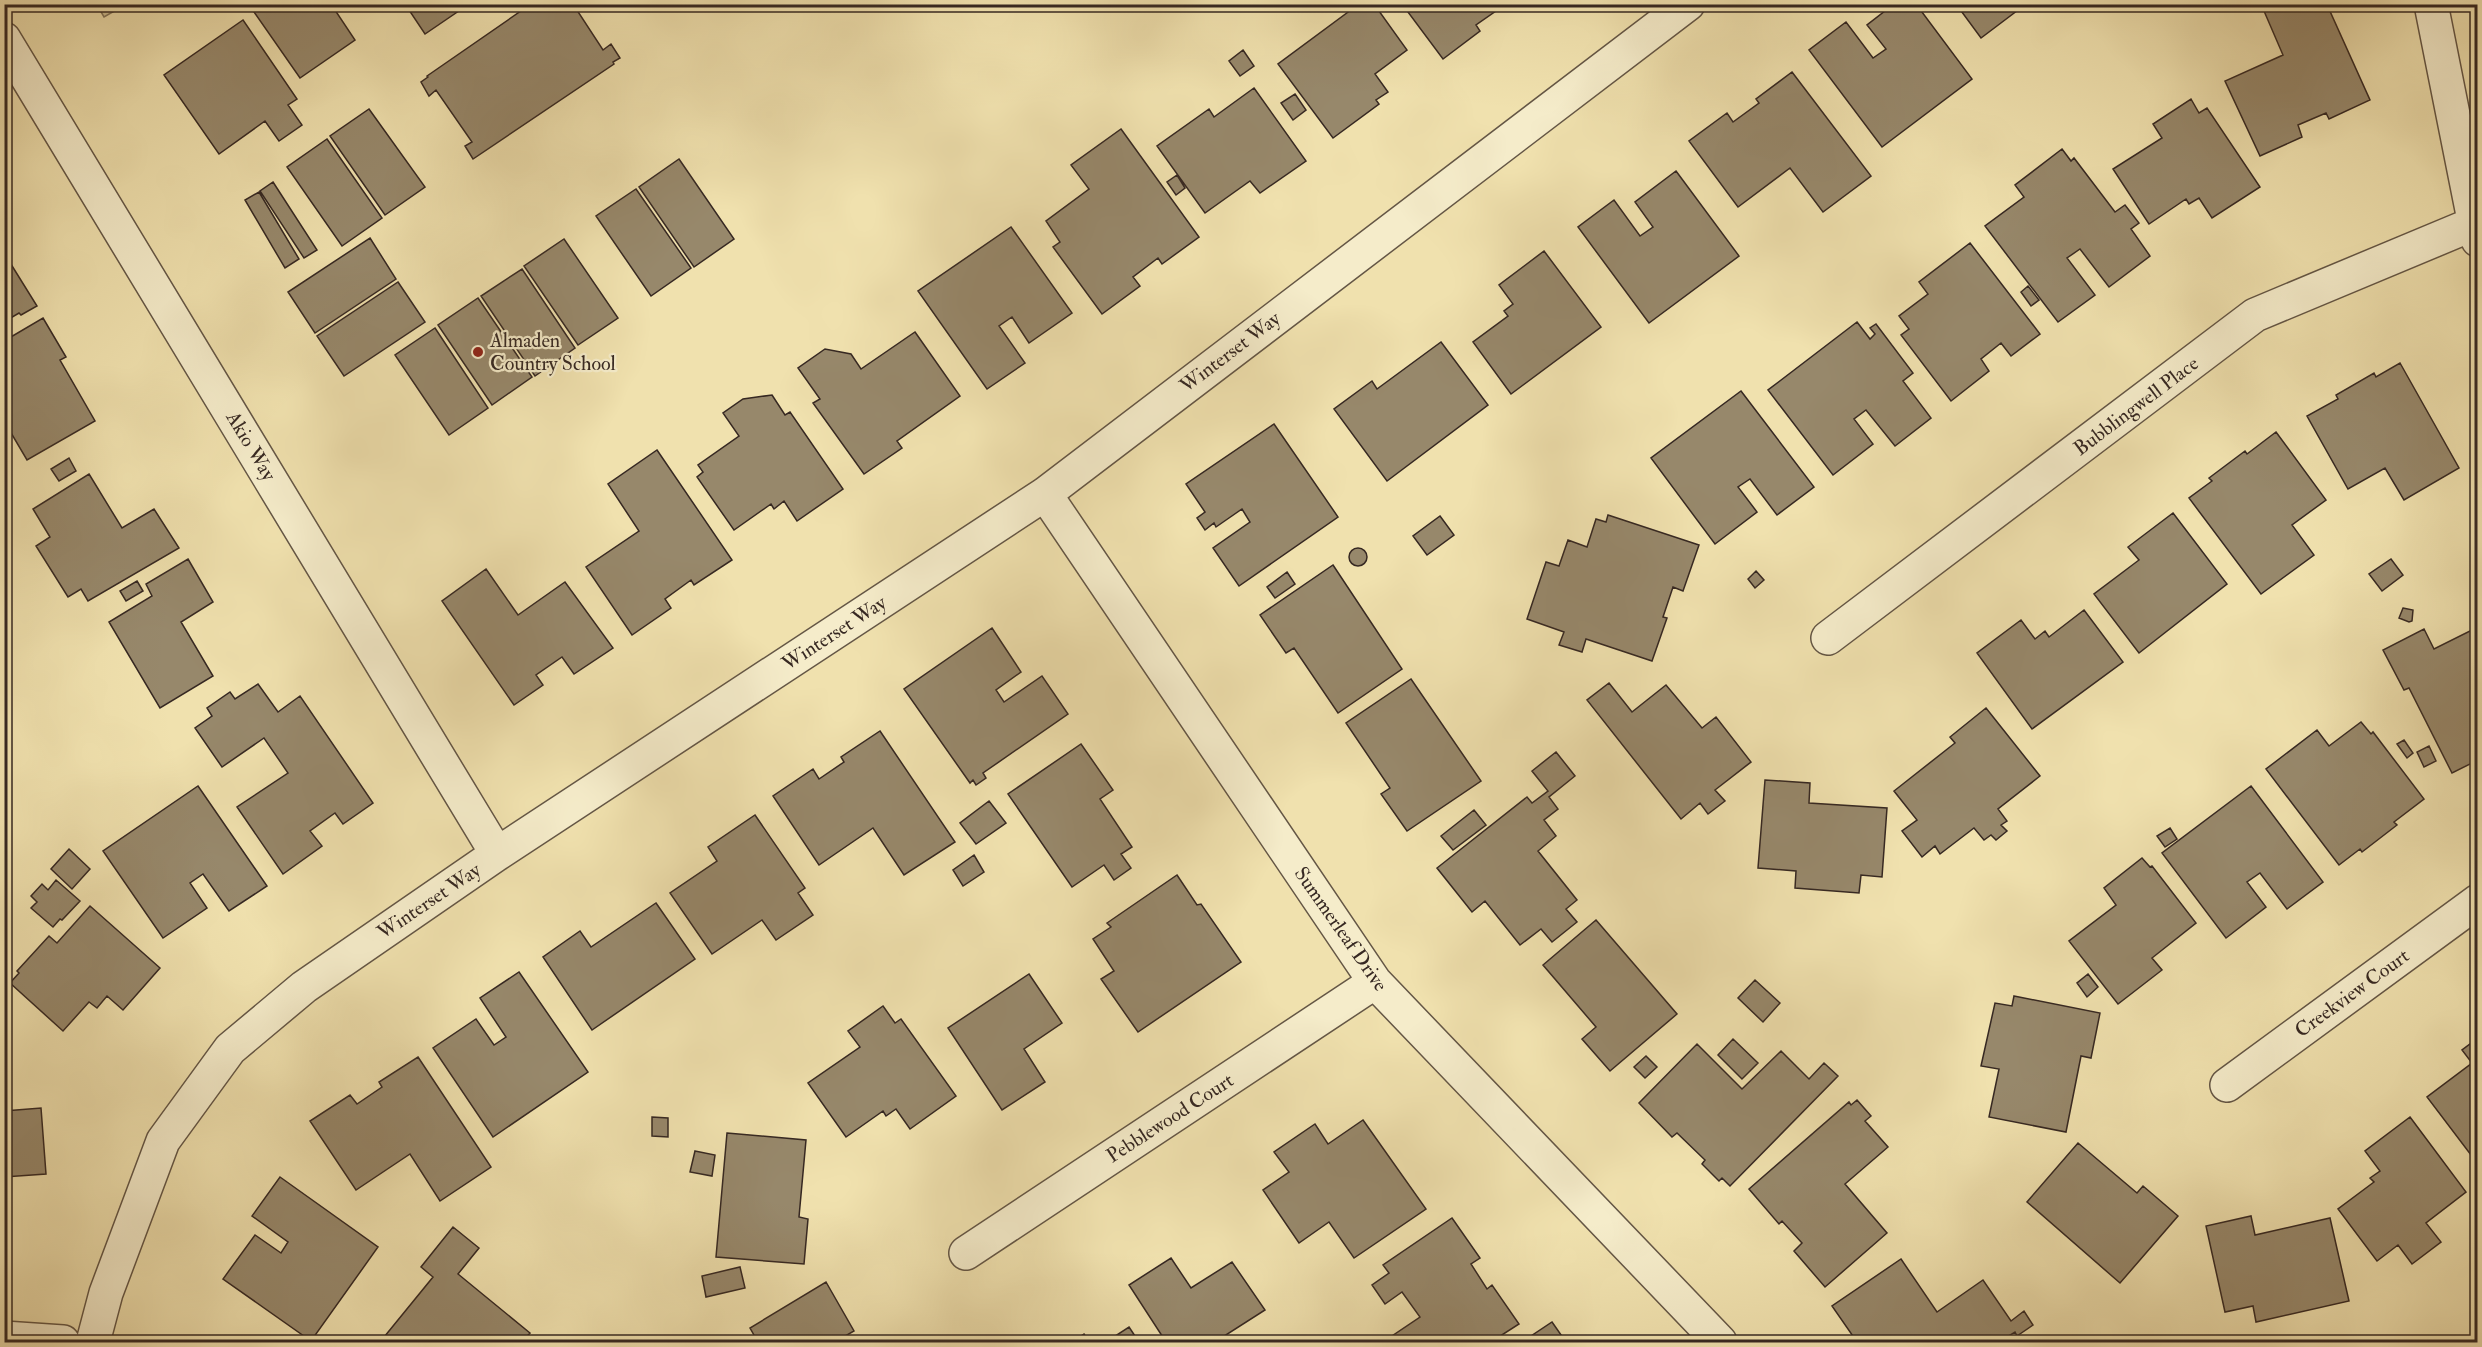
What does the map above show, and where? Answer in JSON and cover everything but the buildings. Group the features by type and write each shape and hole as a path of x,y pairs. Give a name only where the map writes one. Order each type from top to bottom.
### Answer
{"street":[{"name":"Winterset Way","path":"93,1342 106,1293 163,1141 230,1049 304,987 498,854 1045,494 1688,4"},
{"path":"2432,4 2475,232"},
{"name":"Akio Way","path":"4,39 498,854"},
{"name":"Bubblingwell Place","path":"1828,638 2255,315 2475,232"},
{"name":"Summerleaf Drive","path":"1045,494 1375,982 1720,1342"},
{"name":"Creekview Court","path":"2227,1085 2478,901"},
{"name":"Pebblewood Court","path":"966,1253 1375,982"},
{"path":"4,1338 63,1342"}],"shaded area":[{"path":"97,5 125,5 104,17"}],"place":[{"name":"Almaden Country School","path":"478,352"}]}
